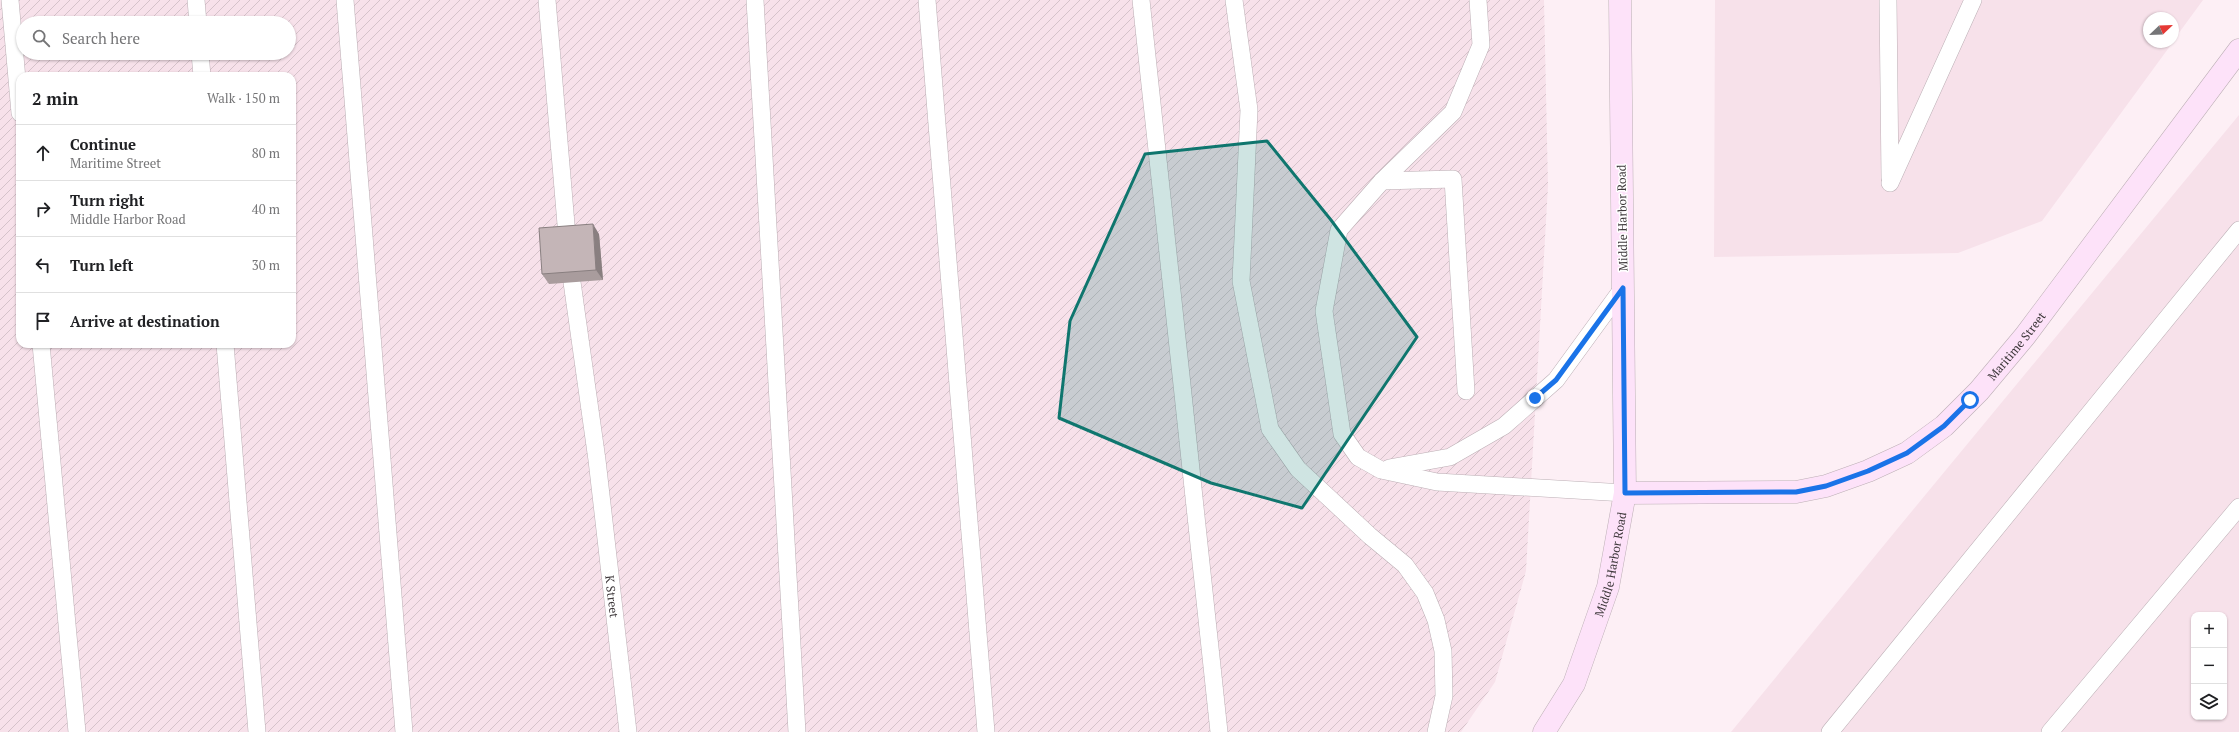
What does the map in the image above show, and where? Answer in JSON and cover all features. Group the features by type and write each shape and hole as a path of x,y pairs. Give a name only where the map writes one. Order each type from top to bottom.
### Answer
{"street":[{"name":"Middle Harbor Road","path":"1544,732 1574,684 1605,595 1625,493 1620,0"},
{"name":"Maritime Street","path":"1625,493 1796,492 1826,486 1868,471 1907,453 1944,426 1979,391 2025,336 2239,50"}],"lane":[{"path":"10,0 16,72"},
{"path":"196,0 197,16"},
{"path":"345,0 404,732"},
{"path":"547,0 567,236"},
{"path":"755,0 797,732"},
{"path":"927,0 986,732"},
{"path":"1141,0 1219,732"},
{"path":"1234,0 1249,110 1242,281 1270,429 1298,469 1370,536 1405,565 1425,593 1436,620 1443,651 1444,696 1436,732"},
{"path":"1478,0 1482,45 1453,112 1382,181 1339,230 1324,311 1342,434 1358,457 1381,470 1437,482 1625,493"},
{"path":"1888,0 1890,183 1972,0"},
{"path":"201,60 202,72"},
{"path":"1382,181 1453,179 1466,391"},
{"path":"1830,732 2239,230"},
{"name":"K Street","path":"572,282 597,460 628,732"},
{"path":"1381,470 1450,457 1504,426 1556,380 1623,288"},
{"path":"41,348 77,732"},
{"path":"225,348 257,732"},
{"path":"2050,732 2239,507"}],"highlighted area":[{"path":"1267,141 1331,220 1417,337 1302,508 1211,483 1059,418 1070,321 1145,154"}],"shaded area":[{"path":"0,0 1544,0 1548,186 1526,571 1495,682 1461,732 0,732"},
{"path":"1715,0 2203,0 2179,33 2179,12 2143,12 2143,48 2169,48 2042,221 1958,253 1714,257"},
{"path":"2239,115 2239,732 1731,732 1898,528"}],"building":[{"path":"593,224 596,270 542,274 539,228"}],"route":[{"path":"1535,398 1556,380 1623,288 1625,493 1740,491 1796,492 1826,486 1868,471 1907,453 1944,426 1970,400"}]}
